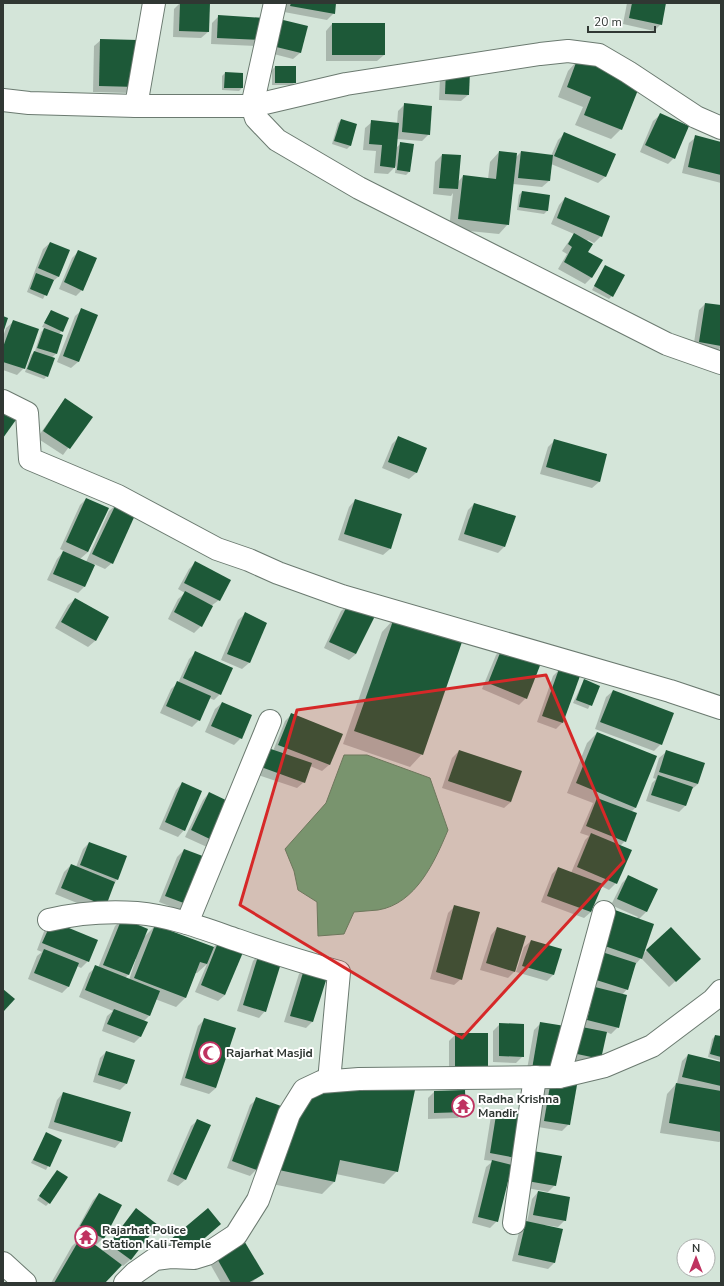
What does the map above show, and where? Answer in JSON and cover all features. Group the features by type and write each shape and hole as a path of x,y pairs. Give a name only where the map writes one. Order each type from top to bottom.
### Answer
{"street":[{"path":"136,106 154,3"},
{"path":"275,3 252,106 259,122 277,140 359,188 667,344 721,363"},
{"path":"3,100 29,103 136,106 252,106 346,84 540,54 568,52 599,55 628,72 696,117 721,128"},
{"path":"3,401 27,413 30,459 118,496 217,549 342,596 670,691 721,708"},
{"path":"187,923 270,721"},
{"path":"559,1077 604,912"},
{"path":"49,920 71,915 95,913 138,913 187,923 295,960 339,972 329,1081"},
{"path":"125,1283 135,1273 154,1259 172,1257 194,1258 207,1254 236,1235 258,1200 289,1114 304,1090 321,1082 359,1079 559,1077 605,1066 652,1046 713,1000 721,991"},
{"path":"514,1224 535,1077"}],"highlighted area":[{"path":"546,675 624,861 462,1038 240,905 297,710"}],"shaded area":[{"path":"344,755 367,755 430,778 448,830 430,867 413,890 403,899 391,906 378,910 354,912 344,934 318,936 317,902 298,890 294,871 285,849 326,803"}],"building":[{"path":"180,3 210,3 209,32 179,31"},
{"path":"291,3 336,3 335,14 290,6"},
{"path":"632,3 666,3 662,25 629,18"},
{"path":"218,15 265,18 263,40 217,38"},
{"path":"275,18 308,26 301,53 268,45"},
{"path":"332,23 385,23 385,55 332,55"},
{"path":"100,39 138,40 137,87 99,86"},
{"path":"595,57 640,85 622,130 584,115 591,97 567,87 577,60"},
{"path":"275,66 296,66 296,83 275,83"},
{"path":"446,70 470,71 469,95 445,94"},
{"path":"225,72 243,73 243,88 224,88"},
{"path":"404,103 432,106 430,135 402,132"},
{"path":"660,113 689,126 675,159 645,145"},
{"path":"341,119 357,124 351,146 334,141"},
{"path":"371,120 399,123 395,168 380,166 382,145 369,144"},
{"path":"564,132 616,154 606,177 554,156"},
{"path":"695,135 721,142 721,175 688,167"},
{"path":"400,142 414,144 410,172 397,170"},
{"path":"499,151 517,153 509,225 458,219 463,175 496,179"},
{"path":"521,151 553,155 550,181 518,178"},
{"path":"442,154 461,155 458,189 439,188"},
{"path":"522,191 550,195 548,211 519,207"},
{"path":"565,197 610,216 602,237 557,218"},
{"path":"574,233 593,244 588,252 603,260 592,278 564,262 572,247 568,244"},
{"path":"50,242 70,250 59,277 38,268"},
{"path":"78,250 97,258 83,291 64,282"},
{"path":"605,265 625,275 613,297 594,286"},
{"path":"36,273 54,280 47,296 30,289"},
{"path":"705,303 721,305 721,346 699,342"},
{"path":"81,308 98,315 79,362 63,356"},
{"path":"51,310 69,318 63,332 44,323"},
{"path":"3,316 8,318 3,333"},
{"path":"13,320 39,329 25,369 3,362 3,347"},
{"path":"44,328 63,335 57,354 37,348"},
{"path":"34,351 55,358 48,377 27,369"},
{"path":"65,398 93,417 70,449 43,431"},
{"path":"3,407 18,417 3,438"},
{"path":"398,436 427,448 417,473 388,462"},
{"path":"554,439 607,454 600,482 546,467"},
{"path":"86,498 109,508 88,552 66,542"},
{"path":"355,499 402,514 391,549 344,534"},
{"path":"474,503 516,516 505,547 464,534"},
{"path":"116,504 136,513 113,564 92,554"},
{"path":"63,551 95,565 85,587 53,574"},
{"path":"195,561 231,580 220,601 184,583"},
{"path":"185,591 213,606 202,627 174,612"},
{"path":"75,598 109,617 96,641 61,622"},
{"path":"348,604 375,616 356,654 329,642"},
{"path":"245,612 267,623 250,663 227,654"},
{"path":"394,618 462,642 423,755 354,731"},
{"path":"502,648 541,663 527,699 488,683"},
{"path":"195,651 233,668 221,695 183,678"},
{"path":"559,669 580,676 563,723 542,716"},
{"path":"584,679 600,686 592,706 576,700"},
{"path":"177,681 211,696 200,721 166,706"},
{"path":"613,690 674,713 662,745 600,722"},
{"path":"222,702 252,715 242,739 211,726"},
{"path":"291,713 343,734 330,765 278,745"},
{"path":"597,732 657,756 636,808 576,783"},
{"path":"268,748 312,763 305,783 261,767"},
{"path":"459,750 522,771 511,802 448,781"},
{"path":"666,750 705,763 698,784 659,772"},
{"path":"658,775 693,787 686,806 651,795"},
{"path":"182,782 202,791 185,831 165,822"},
{"path":"209,792 232,803 214,841 191,830"},
{"path":"597,798 637,813 626,842 586,826"},
{"path":"591,833 632,850 617,884 577,867"},
{"path":"89,842 127,856 118,880 80,865"},
{"path":"184,849 208,858 189,905 165,896"},
{"path":"71,864 115,882 106,906 61,888"},
{"path":"558,867 603,884 591,912 547,896"},
{"path":"628,875 658,889 647,912 617,899"},
{"path":"454,905 480,912 462,980 436,972"},
{"path":"615,910 654,924 642,959 602,945"},
{"path":"122,918 148,929 129,975 103,965"},
{"path":"52,921 98,940 89,962 42,943"},
{"path":"155,925 214,947 207,964 200,962 186,998 134,978"},
{"path":"497,927 526,936 515,972 486,963"},
{"path":"671,927 701,959 676,982 646,950"},
{"path":"219,940 244,950 225,995 201,985"},
{"path":"531,940 562,949 554,975 522,966"},
{"path":"44,949 79,963 69,987 34,973"},
{"path":"602,952 636,963 628,990 593,979"},
{"path":"259,953 282,960 266,1012 243,1005"},
{"path":"95,965 160,991 150,1016 85,990"},
{"path":"305,966 328,974 313,1022 290,1016"},
{"path":"595,987 627,995 619,1028 587,1020"},
{"path":"3,989 15,999 3,1012"},
{"path":"114,1009 148,1022 141,1037 107,1024"},
{"name":"Rajarhat Masjid","path":"204,1018 236,1028 216,1088 185,1078"},
{"path":"540,1022 565,1026 556,1073 532,1069"},
{"path":"499,1023 524,1024 524,1057 499,1056"},
{"path":"582,1027 607,1032 601,1059 577,1054"},
{"path":"455,1033 488,1033 488,1067 455,1067"},
{"path":"715,1035 721,1036 721,1057 710,1054"},
{"path":"106,1051 135,1060 127,1084 98,1075"},
{"path":"688,1054 721,1062 721,1086 682,1077"},
{"path":"551,1080 577,1085 570,1125 544,1121"},
{"path":"676,1083 721,1091 721,1132 669,1123"},
{"path":"330,1086 415,1090 398,1172 340,1160 335,1182 279,1170 300,1105"},
{"path":"465,1090 466,1112 434,1113 434,1091"},
{"path":"63,1092 131,1112 122,1142 54,1122"},
{"path":"256,1097 281,1106 257,1170 232,1161"},
{"path":"497,1109 528,1114 521,1159 490,1153"},
{"path":"197,1119 211,1125 186,1180 173,1174"},
{"path":"46,1132 62,1140 50,1167 33,1160"},
{"path":"533,1151 562,1156 556,1186 527,1181"},
{"path":"492,1160 512,1165 498,1222 478,1217"},
{"path":"57,1170 68,1177 50,1204 39,1196"},
{"path":"538,1191 570,1197 566,1221 533,1215"},
{"path":"99,1193 122,1205 104,1239 80,1226"},
{"path":"136,1208 158,1225 131,1260 109,1244"},
{"path":"208,1208 221,1224 184,1256 170,1240"},
{"path":"526,1221 563,1229 555,1263 518,1255"},
{"path":"82,1235 122,1265 105,1283 54,1283"},
{"path":"243,1239 264,1274 248,1283 231,1283 215,1255"}],"place":[{"name":"Rajarhat Masjid","path":"210,1053"},
{"name":"Radha Krishna Mandir","path":"463,1106"},
{"name":"Rajarhat Police Station Kali Temple","path":"86,1237"}]}
